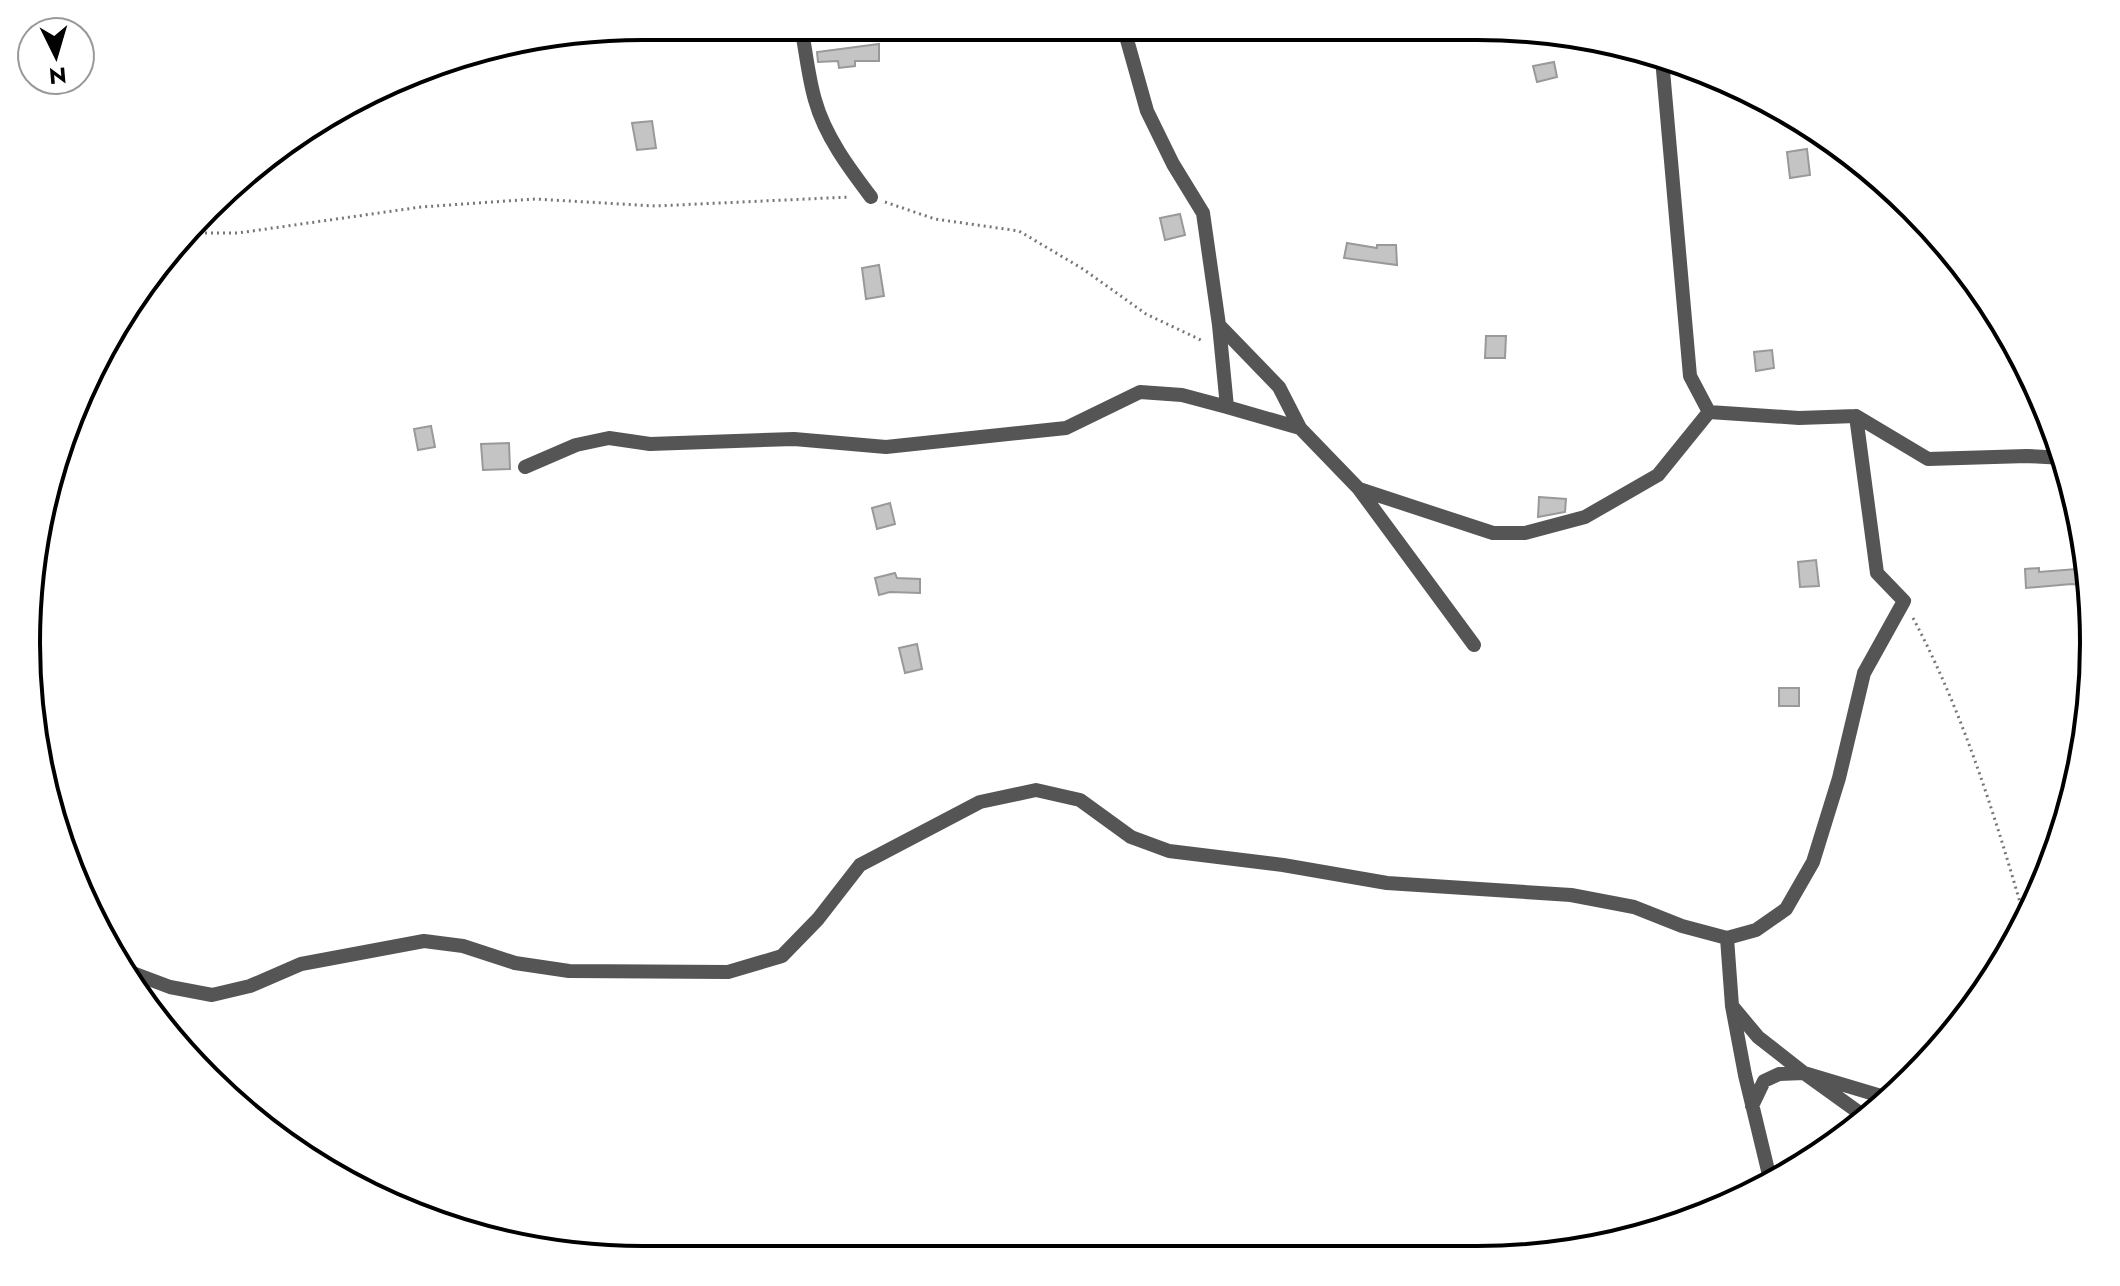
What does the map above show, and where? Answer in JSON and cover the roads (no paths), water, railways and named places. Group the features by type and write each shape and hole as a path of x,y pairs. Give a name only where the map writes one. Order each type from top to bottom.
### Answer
{"street":[{"path":"803,40 815,103 851,171 871,197"},
{"path":"1127,40 1147,111 1173,164 1203,213 1227,407"},
{"path":"1663,70 1690,376 1709,412"},
{"path":"1219,325 1279,387 1300,428 1359,489 1474,645"},
{"path":"525,467 576,445 609,438 650,444 794,439 886,447 1066,428 1140,392 1182,395 1300,428"},
{"path":"1709,412 1799,418 1856,416 1928,459 2050,457"},
{"path":"1359,489 1493,533 1525,533 1585,517 1658,475 1709,412"},
{"path":"141,976 170,987 212,995 250,986 301,964 424,941 463,946 515,963 569,971 728,972 782,956 818,919 860,865 980,802 1036,790 1080,800 1131,837 1169,851 1283,865 1387,883 1571,895 1634,907 1682,926 1727,938 1756,930 1786,909 1813,862 1839,778 1864,673 1904,601 1877,573 1856,416"},
{"path":"1727,938 1732,1006 1768,1171"},
{"path":"1732,1006 1758,1037 1857,1111"},
{"path":"1752,1106 1764,1081 1779,1074 1804,1073 1876,1095"}]}
